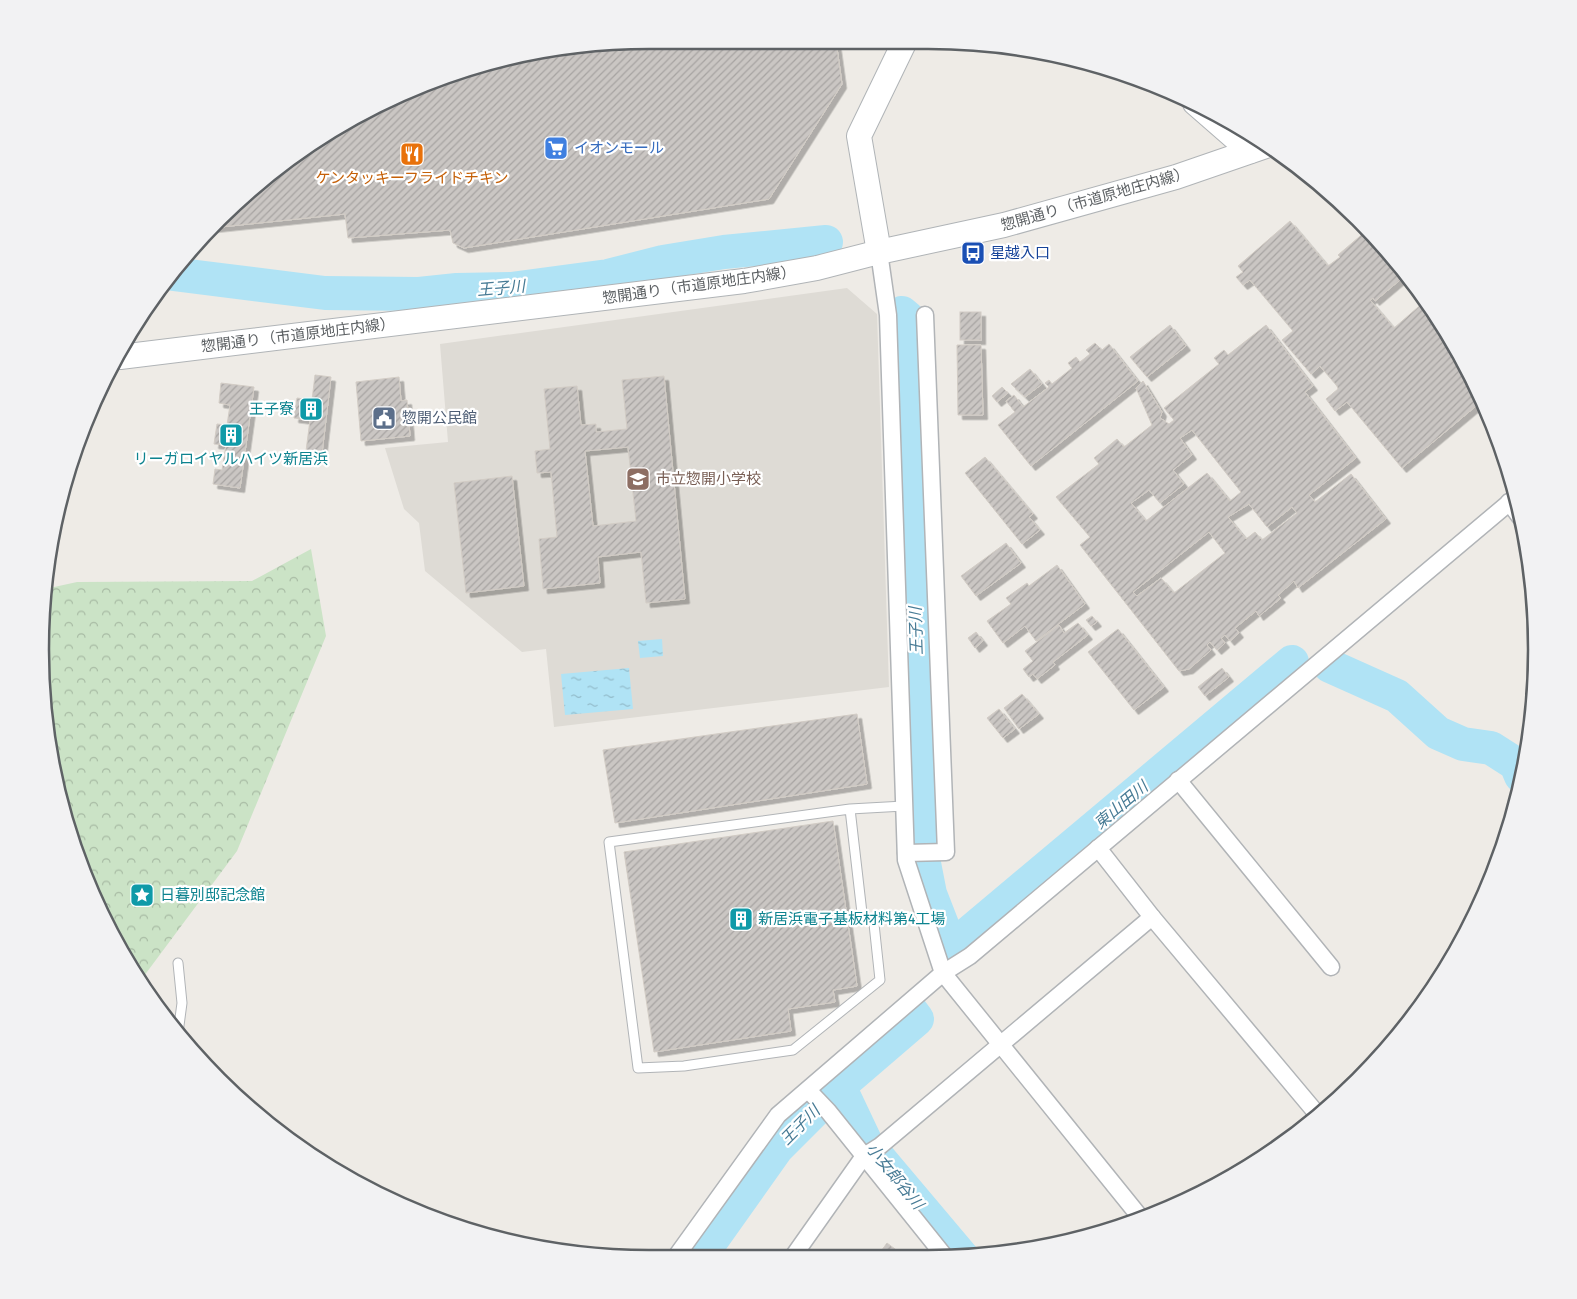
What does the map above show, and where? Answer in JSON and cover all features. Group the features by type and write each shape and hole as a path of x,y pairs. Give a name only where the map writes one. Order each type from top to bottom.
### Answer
{"street":[{"path":"901,49 859,136 888,315 907,853 943,973 1136,1213"},
{"name":"惣開通り（市道原地庄内線）","path":"125,356 744,281 817,268 879,252 1004,226 1176,177 1258,148"},
{"path":"907,853 946,852 925,315"},
{"path":"681,1250 778,1115 810,1092 943,973 970,956 1510,502"},
{"path":"1178,780 1331,967"},
{"path":"1098,848 1152,917 1313,1110"},
{"path":"798,1250 871,1151 1152,917"},
{"path":"810,1092 871,1151 940,1250"}],"lane":[{"path":"850,809 862,912 874,924 880,980 794,1050 684,1066 638,1068 609,842 850,809 904,806"},
{"path":"178,963 182,1003 179,1023"}],"shaded area":[{"name":"市立惣開小学校","path":"847,288 877,314 889,687 554,727 546,649 522,652 425,571 419,523 404,509 385,448 448,442 440,344"}],"green space":[{"path":"311,549 326,636 237,851 145,975 129,950 94,879 69,805 60,767 50,689 49,650 52,587 77,582 252,581"}],"water":[{"path":"662,639 663,656 640,658 638,641"},
{"path":"629,668 633,709 565,715 561,674"}],"building":[{"name":"イオンモール","path":"837,49 842,84 769,199 464,248 453,243 450,230 348,238 345,214 223,227 253,198 284,173 349,129 420,94 494,69 532,60 610,50"},
{"path":"1290,221 1328,266 1340,257 1338,255 1362,235 1400,280 1375,301 1373,298 1370,300 1394,328 1420,306 1448,349 1476,406 1402,468 1347,402 1335,411 1326,399 1338,389 1337,386 1320,366 1311,374 1282,340 1293,331 1250,280 1243,285 1236,277 1243,272 1238,266"},
{"path":"960,312 981,312 981,340 960,340"},
{"path":"1170,325 1186,346 1147,377 1130,357"},
{"path":"1266,325 1313,386 1305,392 1356,458 1309,495 1315,502 1351,474 1386,519 1298,588 1294,581 1278,595 1281,598 1259,616 1256,611 1235,628 1239,633 1230,641 1225,635 1221,638 1225,643 1217,650 1210,642 1207,645 1211,650 1189,669 1179,671 1080,545 1090,537 1056,497 1099,464 1094,458 1117,439 1124,447 1152,425 1136,388 1143,381 1162,412 1160,418 1169,424 1174,420 1164,408 1219,364 1214,358 1224,350 1228,355","holes":["1192,430 1241,492 1230,501 1207,473 1146,521 1131,503 1149,490 1160,503 1184,484 1173,470 1192,455 1180,438","1249,504 1267,527 1292,507 1297,513 1262,540 1255,532 1246,539 1228,517","1209,532 1225,553 1174,593 1161,578 1137,596 1133,592"]},
{"path":"1095,343 1102,350 1109,344 1138,381 1031,466 998,425 1015,412 1006,401 1014,395 1023,407 1049,387 1045,383 1049,380 1052,384 1072,368 1068,363 1076,357 1080,362 1090,354 1086,350"},
{"path":"957,345 981,345 983,415 958,415"},
{"path":"1030,369 1042,384 1025,397 1011,384"},
{"name":"王子寮","path":"315,375 331,377 322,453 306,451 310,420 294,418 297,398 312,400"},
{"path":"664,376 685,599 646,603 641,552 598,557 600,583 543,589 539,539 557,537 551,472 537,473 535,451 550,449 544,389 577,386 581,425 596,424 596,432 627,429 622,380","holes":["628,447 636,521 593,526 585,451"]},
{"name":"惣開公民館","path":"399,377 401,401 407,400 410,436 361,441 356,382"},
{"name":"リーガロイヤルハイツ新居浜","path":"221,383 254,387 240,488 213,484 215,469 222,470 226,445 214,444 217,424 227,425 230,405 219,403"},
{"path":"1002,387 1008,393 997,402 992,396"},
{"path":"985,457 1033,514 1029,517 1040,530 1022,544 965,473"},
{"path":"512,476 524,586 466,593 454,483"},
{"path":"1006,543 1021,563 976,596 961,576"},
{"path":"1057,565 1085,604 1036,641 1025,626 1003,643 987,621 1011,604 1006,598 1027,583 1029,586"},
{"path":"1092,616 1097,622 1091,626 1086,620"},
{"path":"1078,623 1088,635 1053,662 1055,665 1037,679 1033,674 1029,677 1023,669 1033,661 1025,651 1059,625 1064,633"},
{"path":"1118,629 1164,687 1134,710 1088,652"},
{"path":"976,632 983,641 975,648 968,638"},
{"path":"1222,668 1229,677 1205,696 1198,687"},
{"path":"1022,694 1039,714 1019,729 1004,708"},
{"path":"999,709 1015,729 1003,738 987,718"},
{"path":"857,714 867,784 615,823 603,750"},
{"name":"新居浜電子基板材料第4工場","path":"833,821 857,986 833,990 835,1002 788,1009 791,1031 654,1052 624,852"},
{"path":"887,1243 896,1250 882,1250"}],"waterway":[{"name":"王子川","path":"180,275 325,293 419,294 457,290 511,289 608,276 663,262 724,252 826,242"},
{"name":"王子川","path":"902,313 908,318 922,853 930,894 951,948 1292,662"},
{"name":"東山田川","path":"1330,666 1397,696 1438,733 1463,744 1491,748 1517,767"},
{"name":"王子川","path":"705,1250 777,1148 839,1086 917,1019 911,1011"},
{"name":"小女郎谷川","path":"839,1086 866,1143 956,1249"}],"place":[{"name":"イオンモール","path":"556,148"},
{"name":"ケンタッキーフライドチキン","path":"412,154"},
{"name":"星越入口","path":"973,253"},
{"name":"王子寮","path":"311,409"},
{"name":"惣開公民館","path":"384,418"},
{"name":"リーガロイヤルハイツ新居浜","path":"231,435"},
{"name":"市立惣開小学校","path":"638,479"},
{"name":"日暮別邸記念館","path":"142,895"},
{"name":"新居浜電子基板材料第4工場","path":"741,919"}]}
